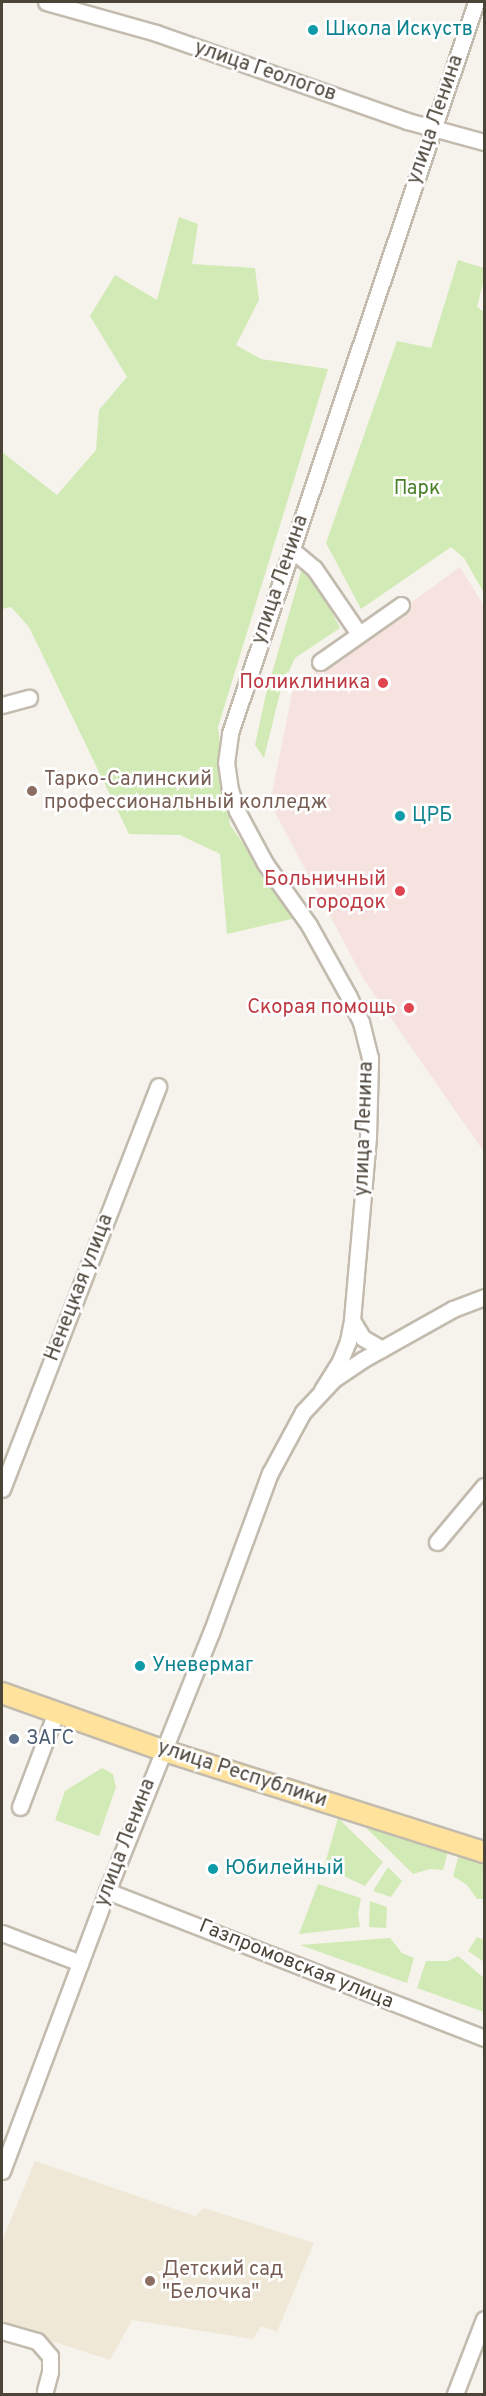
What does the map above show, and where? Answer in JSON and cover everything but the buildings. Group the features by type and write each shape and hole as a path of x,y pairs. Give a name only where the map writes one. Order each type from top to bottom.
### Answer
{"main road":[{"name":"улица Республики","path":"2,1693 162,1750 484,1852"}],"street":[{"name":"улица Геологов","path":"46,2 156,33 434,130 484,142"},
{"name":"улица Ленина","path":"322,1390 344,1351 352,1320 368,1137 370,1058 361,1022 349,997 309,925 265,863 237,811 230,790 226,763 230,733 476,2"},
{"path":"291,549 314,568 359,634"},
{"path":"320,662 401,604"},
{"path":"2,705 29,698"},
{"name":"Ненецкая улица","path":"2,1489 158,1086"},
{"name":"улица Ленина","path":"2,2171 107,1891 211,1633 270,1473 303,1412 322,1390 350,1368 453,1309 484,1297"},
{"path":"352,1320 363,1338 382,1349"},
{"path":"437,1542 484,1486"},
{"path":"20,1807 56,1713"},
{"name":"Газпромовская улица","path":"107,1891 484,2038"},
{"path":"2,1934 80,1962"},
{"path":"455,2394 484,2319"},
{"path":"2,2331 37,2341 50,2356 50,2372 45,2391"}],"shaded area":[{"name":"Больничный городок","path":"460,567 484,606 484,1152 363,978 270,803 293,689"},
{"name":"Детский сад \"Белочка\"","path":"35,2161 195,2216 204,2208 314,2243 277,2332 261,2326 253,2339 132,2320 110,2360 2,2325 2,2241"}],"green space":[{"path":"179,217 198,224 192,264 255,268 259,300 236,345 261,359 328,369 218,727 230,825 296,918 227,934 220,854 180,835 129,834 29,627 11,607 2,609 2,452 57,495 96,450 99,410 127,377 90,316 115,275 157,300"},
{"name":"Парк","path":"458,260 484,268 484,279 477,307 484,312 484,593 464,558 451,547 361,609 326,543 397,341 431,348"},
{"path":"305,558 340,628 295,658 281,689 264,758 255,745 266,694"},
{"path":"102,1768 113,1774 116,1787 99,1836 55,1820 65,1791"},
{"path":"353,1815 449,1848 443,1870 430,1869 413,1874"},
{"path":"338,1818 383,1862 365,1886 324,1867"},
{"path":"460,1851 484,1859 484,1899 477,1899 467,1885 453,1876"},
{"path":"388,1867 402,1881 391,1897 373,1891"},
{"path":"318,1884 361,1898 358,1914 360,1927 299,1934"},
{"path":"370,1901 387,1907 386,1928 369,1927"},
{"path":"477,1937 484,1940 484,1962 468,1951"},
{"path":"390,1938 402,1953 414,1958 407,1983 300,1945"},
{"path":"458,1956 484,1978 484,2012 417,1988 426,1961 448,1961"}],"place":[{"name":"Школа Искуств","path":"313,30"},
{"name":"Поликлиника","path":"383,683"},
{"name":"Тарко-Салинский профессиональный колледж","path":"32,791"},
{"name":"ЦРБ","path":"400,816"},
{"name":"Больничный городок","path":"400,891"},
{"name":"Скорая помощь","path":"409,1008"},
{"name":"Уневермаг","path":"140,1666"},
{"name":"ЗАГС","path":"14,1739"},
{"name":"Юбилейный","path":"213,1869"},
{"name":"Детский сад \"Белочка\"","path":"150,2281"}]}
